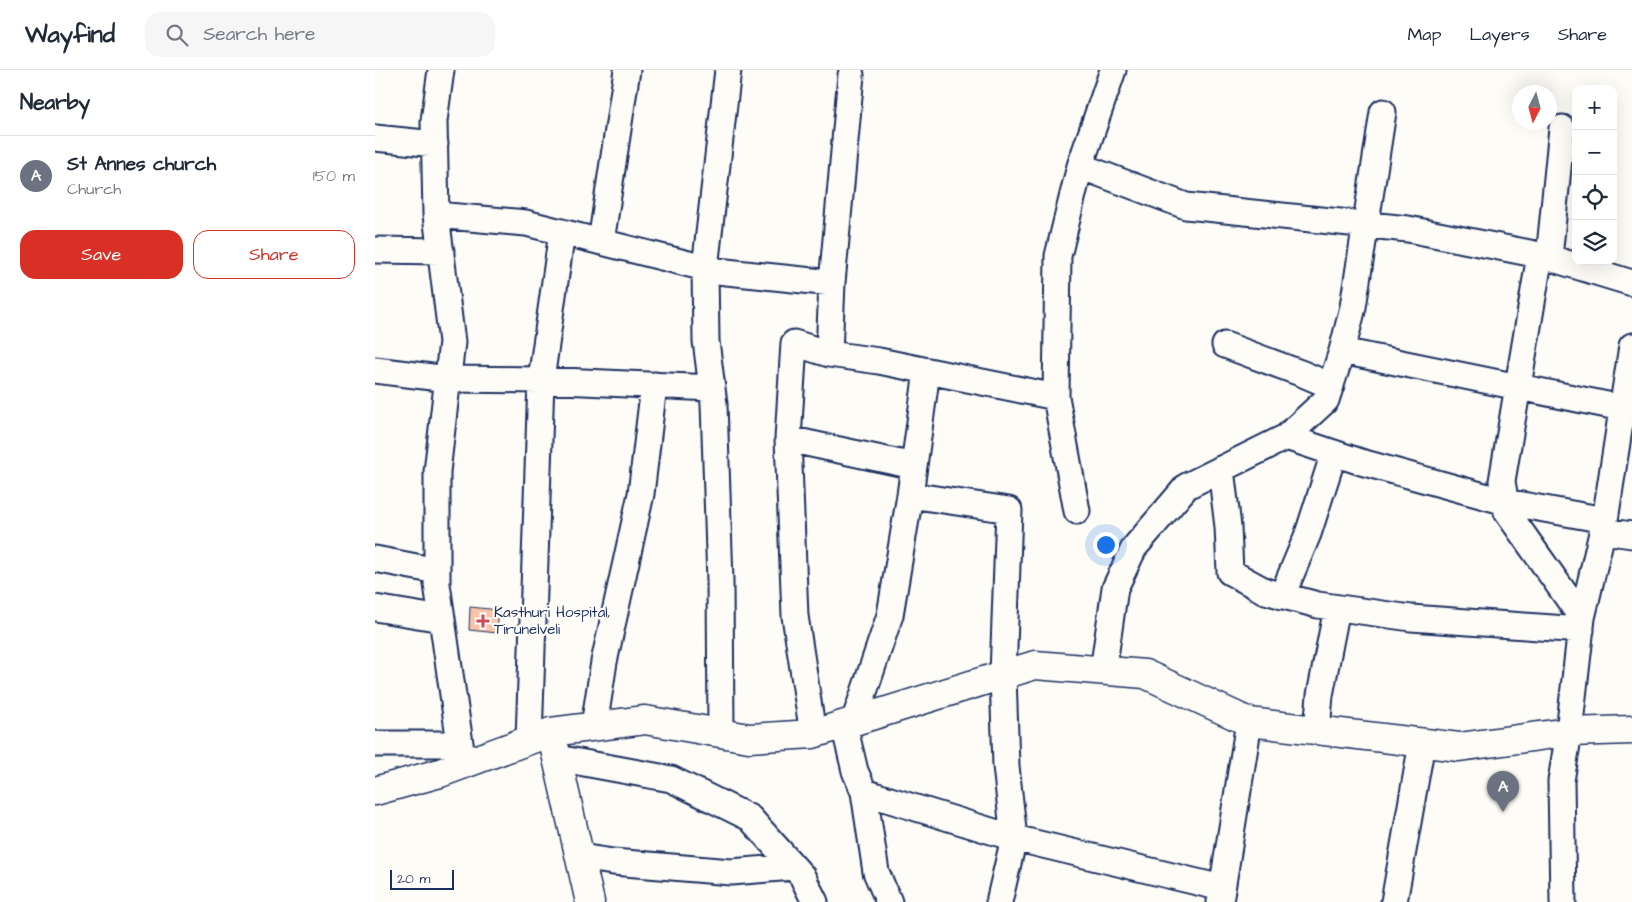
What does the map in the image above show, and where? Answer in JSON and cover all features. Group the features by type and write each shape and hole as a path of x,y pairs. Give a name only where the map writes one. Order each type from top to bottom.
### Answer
{"street":[{"path":"441,70 434,121 436,215 453,342 437,472 437,584 461,754"},
{"path":"601,242 627,70"},
{"path":"721,733 720,581 714,404 705,341 705,268 728,70"},
{"path":"1077,511 1056,397 1058,256 1079,166 1113,70"},
{"path":"829,354 832,283 851,75"},
{"path":"1103,671 1115,588 1134,548 1187,486 1286,437 1326,400 1342,351 1353,307 1383,112"},
{"path":"1562,128 1545,256 1518,387 1502,481 1507,512 1581,624"},
{"path":"375,138 435,144"},
{"path":"1079,166 1186,206 1408,229 1545,256 1632,283"},
{"path":"436,215 526,223 717,271 832,283"},
{"path":"562,232 541,380 539,736 557,758 590,902"},
{"path":"375,250 441,251"},
{"path":"813,734 795,616 788,440 794,343 829,354 879,361 1056,397"},
{"path":"1225,345 1331,386"},
{"path":"1563,902 1561,780 1569,732 1581,624 1604,526 1623,463 1622,408 1632,346"},
{"path":"1342,351 1622,408"},
{"path":"375,370 448,380 541,380 712,388"},
{"path":"889,902 876,872 864,792 855,771 849,723 890,615 910,495 927,371"},
{"path":"594,726 604,662 641,494 654,385"},
{"path":"1286,437 1334,453 1506,502 1604,526 1632,535"},
{"path":"788,440 914,466"},
{"path":"1282,596 1308,534 1334,453"},
{"path":"1221,470 1228,528 1230,572 1265,591 1318,605 1411,618 1581,624"},
{"path":"910,495 1009,510 1003,675 1006,766 1014,838 1004,901"},
{"path":"375,558 437,571"},
{"path":"375,608 442,619"},
{"path":"1317,730 1320,695 1337,608"},
{"path":"375,744 461,754 539,736 594,726 645,720 749,738 813,734 1035,665 1145,674 1249,722 1422,743 1459,747 1569,732 1632,730"},
{"path":"864,792 1014,838 1221,895 1249,722"},
{"path":"1394,902 1422,743"},
{"path":"375,791 440,772 461,754"},
{"path":"557,758 671,780 750,818 802,876 815,902"},
{"path":"580,857 613,862 731,872 794,867"}],"building":[{"path":"470,607 499,610 497,633 469,630"}],"place":[{"name":"Kasthuri Hospital, Tirunelveli","path":"483,621"},
{"name":"St Annes church","path":"1503,812"}]}
